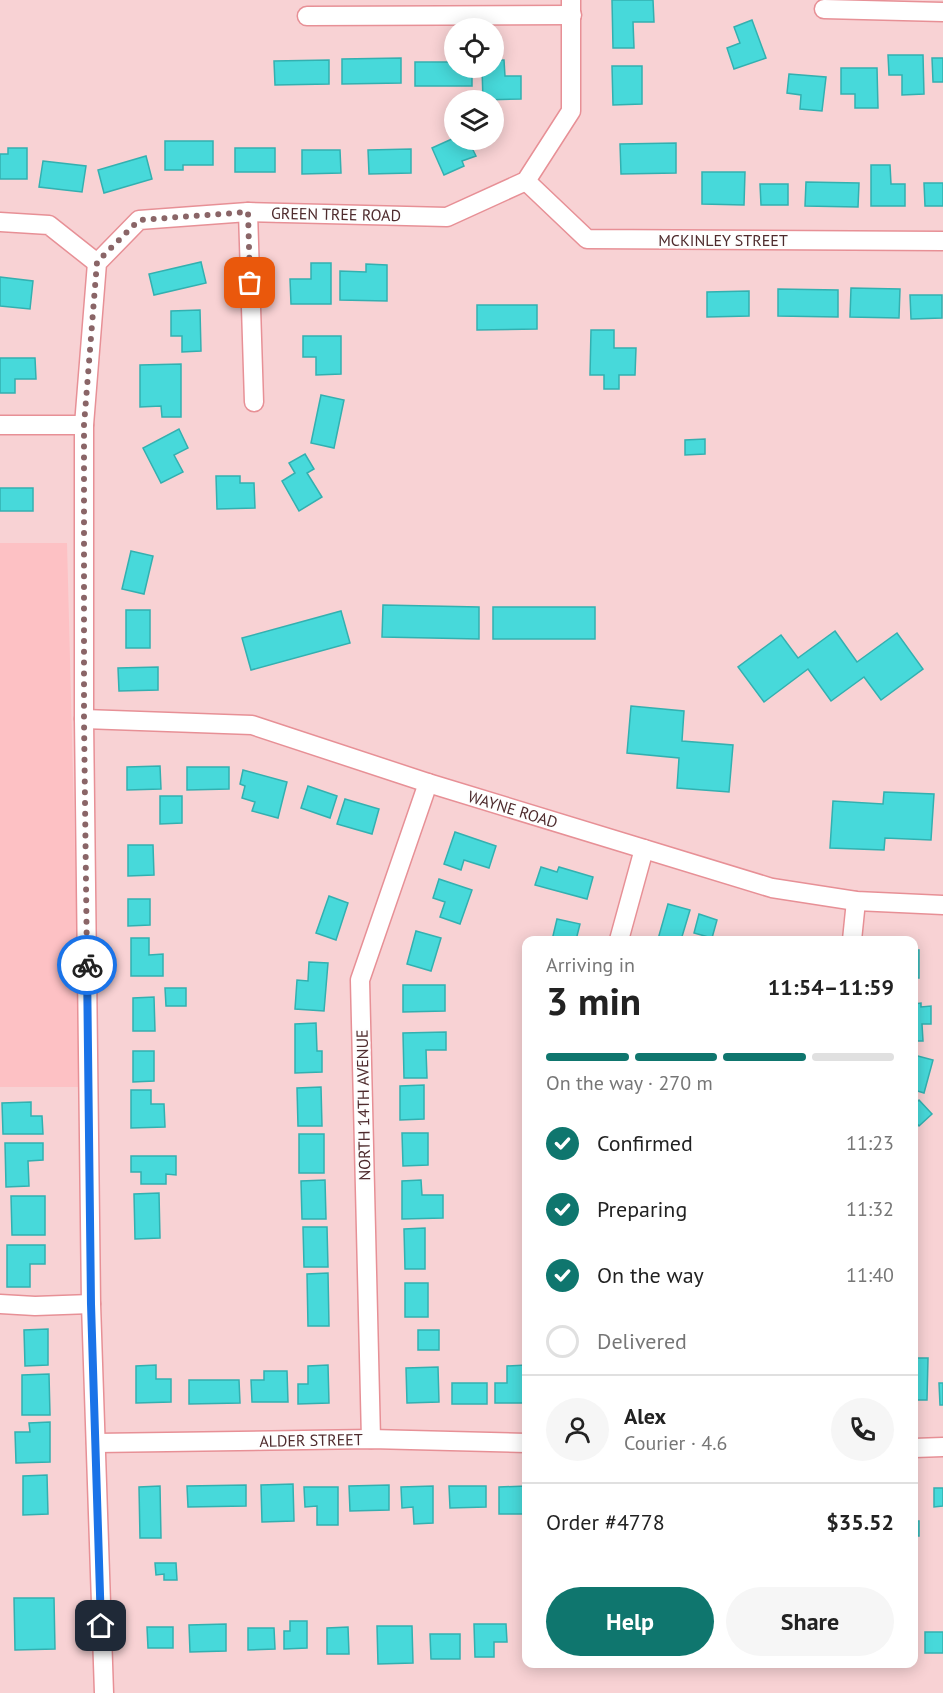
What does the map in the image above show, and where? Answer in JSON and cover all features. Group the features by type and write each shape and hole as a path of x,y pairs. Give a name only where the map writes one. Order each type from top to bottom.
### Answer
{"street":[{"path":"307,16 572,7 571,111 526,181"},
{"path":"824,9 943,12"},
{"name":"GREEN TREE ROAD","path":"97,262 139,220 248,212 447,217 526,181"},
{"name":"MCKINLEY STREET","path":"526,181 587,239 943,241"},
{"path":"248,212 254,402"},
{"path":"0,222 49,225 97,262 84,425 84,719 91,1304 104,1693"},
{"path":"0,426 84,425"},
{"name":"WAYNE ROAD","path":"84,719 252,724 428,783 772,888 856,901 943,905"},
{"name":"NORTH 14TH AVENUE","path":"370,1439 360,980 428,783"},
{"path":"620,936 644,849"},
{"path":"852,936 856,901"},
{"path":"0,1304 35,1306 91,1304"},
{"name":"ALDER STREET","path":"96,1443 370,1439 522,1443"},
{"path":"918,1448 943,1448"}],"shaded area":[{"path":"0,543 67,543 81,1087 0,1087"}],"building":[{"path":"612,0 653,0 654,22 633,22 634,48 613,48"},
{"path":"752,20 766,58 734,69 727,48 740,43 734,27"},
{"path":"888,55 923,55 924,94 902,95 902,75 889,75"},
{"path":"401,58 401,83 342,84 342,59"},
{"path":"932,58 943,58 943,82 933,82"},
{"path":"329,60 329,84 275,85 274,61"},
{"path":"504,60 505,76 521,76 521,99 504,99 504,90 483,90 482,78 504,78"},
{"path":"415,62 444,62 444,78 472,78 472,86 415,86"},
{"path":"612,66 642,66 642,104 613,105"},
{"path":"841,68 877,68 878,108 855,108 855,94 841,94"},
{"path":"789,74 826,77 822,111 800,109 801,95 787,93"},
{"path":"165,141 213,141 213,165 183,165 183,170 165,170"},
{"path":"444,143 444,150 473,150 476,156 462,161 464,166 444,175 432,148"},
{"path":"676,143 676,173 621,174 620,144"},
{"path":"8,148 27,148 27,179 0,179 0,154 8,154"},
{"path":"235,148 275,148 275,172 235,172"},
{"path":"411,149 411,173 369,174 368,150"},
{"path":"302,150 340,150 341,173 302,174"},
{"path":"146,156 152,179 104,193 98,170"},
{"path":"43,161 86,166 82,192 39,187"},
{"path":"871,165 890,165 891,184 905,184 905,206 871,206"},
{"path":"702,172 745,172 744,205 702,204"},
{"path":"806,182 859,183 858,207 805,206"},
{"path":"924,183 943,183 943,206 925,206"},
{"path":"760,184 788,184 788,205 761,205"},
{"path":"201,262 206,283 154,295 149,274"},
{"path":"311,263 331,263 331,304 291,304 290,279 311,279"},
{"path":"366,264 387,265 387,301 340,300 340,271 366,272"},
{"path":"0,277 33,281 30,309 0,306"},
{"path":"851,288 900,289 899,318 850,317"},
{"path":"778,289 838,290 838,317 778,316"},
{"path":"749,291 749,316 707,317 707,292"},
{"path":"910,295 942,295 942,318 911,319"},
{"path":"477,305 537,305 537,329 477,330"},
{"path":"200,310 201,351 182,352 182,336 171,336 171,311"},
{"path":"591,330 614,330 614,348 636,348 635,375 619,375 619,389 604,389 604,375 590,375"},
{"path":"303,336 341,336 341,374 316,375 316,357 303,357"},
{"path":"0,358 35,358 36,379 15,379 15,393 0,393"},
{"path":"181,364 181,417 162,417 161,406 140,407 140,365"},
{"path":"321,395 344,400 334,448 311,443"},
{"path":"179,429 188,448 174,455 183,472 161,483 143,448"},
{"path":"705,439 705,454 685,455 685,440"},
{"path":"305,454 314,469 307,473 322,497 299,511 282,481 295,473 289,463"},
{"path":"216,476 240,476 240,483 254,483 255,508 217,509"},
{"path":"0,488 33,488 33,511 0,511"},
{"path":"131,551 153,556 144,594 122,589"},
{"path":"383,605 479,607 479,639 382,637"},
{"path":"493,607 595,607 595,639 493,639"},
{"path":"126,610 150,610 150,648 126,648"},
{"path":"341,611 350,643 251,670 242,638"},
{"path":"835,631 857,662 897,633 923,669 881,700 864,677 831,701 808,669 764,702 738,667 781,635 798,658"},
{"path":"158,667 158,690 119,691 118,668"},
{"path":"631,706 684,711 682,741 733,745 729,792 677,788 679,758 627,753"},
{"path":"160,766 161,789 127,790 127,767"},
{"path":"187,767 229,767 229,789 187,790"},
{"path":"243,770 287,782 278,818 252,811 255,802 242,798 245,786 240,784"},
{"path":"308,786 337,796 330,818 301,808"},
{"path":"884,792 934,794 931,840 885,838 884,850 830,848 833,801 883,804"},
{"path":"160,796 182,796 182,823 160,824"},
{"path":"345,799 379,809 372,834 337,824"},
{"path":"455,832 496,846 489,868 464,860 461,870 444,864"},
{"path":"128,845 153,845 154,875 128,876"},
{"path":"541,867 557,872 559,867 593,877 587,899 535,885"},
{"path":"439,879 472,890 460,924 440,917 445,902 433,898"},
{"path":"329,896 348,903 336,940 316,933"},
{"path":"128,899 150,899 150,925 128,926"},
{"path":"668,904 690,910 682,936 659,936"},
{"path":"699,914 717,920 713,936 694,933"},
{"path":"557,919 580,924 577,936 553,936"},
{"path":"416,931 441,938 431,971 407,964"},
{"path":"131,938 149,938 149,955 163,954 163,976 131,976"},
{"path":"918,950 919,950 918,978"},
{"path":"309,962 328,963 324,1011 295,1009 297,980 308,981"},
{"path":"403,985 445,985 445,1011 403,1012"},
{"path":"165,988 186,988 186,1006 166,1006"},
{"path":"154,997 155,1031 133,1031 133,998"},
{"path":"918,1003 921,1003 921,1007 931,1006 931,1024 922,1024 923,1041 918,1041"},
{"path":"316,1023 317,1051 322,1051 322,1072 295,1073 295,1024"},
{"path":"446,1032 446,1050 426,1050 427,1078 404,1078 403,1033"},
{"path":"133,1051 154,1051 154,1081 133,1082"},
{"path":"918,1056 933,1060 924,1093 918,1091"},
{"path":"424,1085 424,1119 400,1120 400,1086"},
{"path":"321,1087 322,1126 298,1126 297,1088"},
{"path":"131,1090 151,1090 151,1104 164,1104 165,1127 131,1128"},
{"path":"918,1101 932,1114 919,1126 918,1125"},
{"path":"31,1102 31,1116 42,1116 43,1134 3,1134 2,1103"},
{"path":"402,1133 428,1133 428,1165 403,1166"},
{"path":"299,1134 324,1134 324,1173 299,1173"},
{"path":"5,1143 43,1143 43,1160 28,1161 29,1186 6,1187"},
{"path":"131,1156 176,1156 176,1175 166,1174 166,1184 141,1184 141,1172 131,1172"},
{"path":"325,1180 326,1219 302,1219 301,1181"},
{"path":"421,1180 422,1195 443,1195 443,1218 402,1219 402,1181"},
{"path":"159,1193 160,1238 135,1239 134,1194"},
{"path":"11,1196 45,1196 45,1235 12,1235"},
{"path":"303,1227 327,1227 328,1267 304,1267"},
{"path":"425,1228 425,1269 405,1269 404,1229"},
{"path":"7,1245 45,1245 45,1264 30,1264 30,1287 7,1287"},
{"path":"328,1273 329,1326 308,1326 307,1274"},
{"path":"405,1283 428,1283 428,1317 405,1317"},
{"path":"48,1329 48,1365 25,1366 24,1330"},
{"path":"418,1330 439,1330 439,1350 418,1350"},
{"path":"918,1358 928,1358 927,1400 918,1400"},
{"path":"156,1365 156,1379 171,1379 171,1402 136,1403 136,1366"},
{"path":"328,1365 329,1403 298,1404 298,1384 308,1384 308,1366"},
{"path":"522,1365 522,1403 495,1403 495,1383 507,1383 507,1366"},
{"path":"438,1367 439,1402 407,1403 406,1368"},
{"path":"264,1371 287,1371 288,1402 252,1402 251,1380 264,1380"},
{"path":"49,1374 50,1415 22,1415 22,1375"},
{"path":"189,1380 239,1380 240,1403 189,1404"},
{"path":"452,1383 487,1383 487,1404 452,1404"},
{"path":"939,1383 943,1383 943,1405 940,1405"},
{"path":"50,1422 50,1462 16,1463 15,1432 30,1432 29,1423"},
{"path":"47,1475 48,1514 23,1515 23,1476"},
{"path":"293,1484 294,1521 262,1522 261,1485"},
{"path":"246,1485 246,1506 188,1507 187,1486"},
{"path":"389,1485 389,1510 350,1511 349,1486"},
{"path":"160,1486 161,1538 140,1538 139,1487"},
{"path":"433,1486 433,1523 414,1524 413,1507 402,1508 401,1487"},
{"path":"449,1486 486,1486 486,1507 450,1508"},
{"path":"522,1486 522,1514 499,1514 499,1487"},
{"path":"304,1487 338,1487 338,1525 317,1525 317,1506 305,1507"},
{"path":"934,1488 943,1488 943,1506 934,1507"},
{"path":"155,1563 176,1563 177,1580 164,1580 164,1574 156,1575"},
{"path":"14,1598 54,1598 55,1649 15,1650"},
{"path":"290,1621 307,1621 307,1648 284,1649 284,1631 290,1631"},
{"path":"226,1624 226,1651 190,1652 189,1625"},
{"path":"474,1624 506,1624 507,1642 494,1642 494,1657 475,1657"},
{"path":"377,1626 412,1626 413,1663 378,1664"},
{"path":"147,1627 173,1627 173,1648 148,1648"},
{"path":"348,1627 349,1654 327,1654 327,1628"},
{"path":"248,1628 274,1628 275,1649 248,1650"},
{"path":"925,1632 943,1632 943,1653 925,1653"},
{"path":"430,1634 460,1634 460,1659 431,1659"}],"way so far":[{"path":"87,965 84,425 97,262 139,220 248,212 250,283"}],"route":[{"path":"87,965 91,1304 101,1626"}]}
